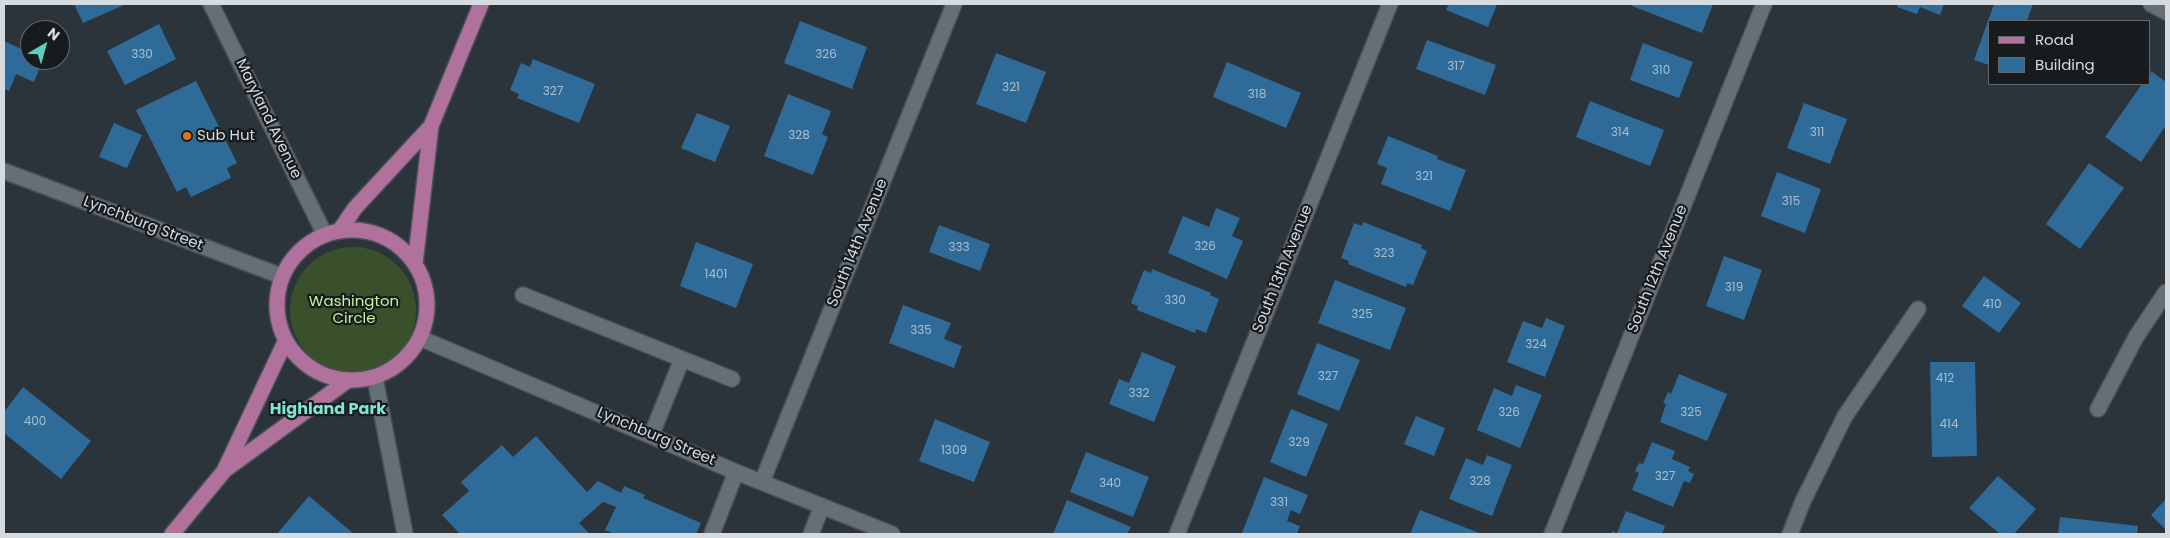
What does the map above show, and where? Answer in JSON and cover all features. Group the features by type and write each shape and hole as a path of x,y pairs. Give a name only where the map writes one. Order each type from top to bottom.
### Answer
{"main road":[{"path":"416,264 432,126 481,4"},
{"path":"332,232 362,230 382,236 401,248 416,264 426,288 427,313 420,338 409,355 399,364 375,378 347,381 322,375 301,362 285,342 279,326 276,309 277,293 281,276 292,259 307,244 332,232 432,126"},
{"path":"225,470 285,342"},
{"path":"172,534 225,470 347,381"}],"street":[{"name":"Maryland Avenue","path":"211,4 332,232"},
{"name":"South 14th Avenue","path":"762,482 954,4"},
{"name":"South 13th Avenue","path":"1177,534 1390,4"},
{"name":"South 12th Avenue","path":"1552,534 1764,4"},
{"path":"2151,4 2166,12"},
{"name":"Lynchburg Street","path":"4,171 281,276"},
{"path":"2098,409 2136,337 2166,292"},
{"path":"523,295 732,379"},
{"path":"1790,534 1803,501 1844,416 1918,309"},
{"name":"Lynchburg Street","path":"420,338 736,472 892,534"},
{"path":"652,436 682,359"},
{"path":"375,378 405,534"},
{"path":"712,534 736,472"},
{"path":"811,534 822,506"}],"green space":[{"name":"Washington Circle","path":"353,247 377,252 398,265 411,286 416,310 411,334 398,355 377,368 353,373 329,368 308,355 295,334 290,310 295,286 308,265 329,252"}],"building":[{"path":"74,4 126,4 83,23"},
{"path":"1449,4 1497,4 1488,27 1446,10"},
{"path":"1633,4 1713,4 1702,33 1632,6"},
{"path":"1898,4 1944,4 1940,15 1920,7 1917,14 1897,7"},
{"path":"1994,4 2033,4 2027,20 1988,20"},
{"path":"800,21 867,47 852,89 784,63"},
{"path":"1988,21 1988,65 1974,60"},
{"path":"159,24 176,59 125,85 107,51"},
{"path":"1427,40 1496,65 1485,95 1416,69"},
{"path":"4,41 20,48 20,70 39,70 34,82 16,74 9,91 4,89"},
{"path":"1643,43 1693,62 1679,98 1630,80"},
{"path":"996,53 1046,72 1026,123 976,104"},
{"path":"533,59 595,84 579,123 517,98 519,94 510,90 521,63 530,67"},
{"path":"1227,62 1301,93 1286,128 1213,97"},
{"path":"2151,71 2166,82 2166,125 2141,162 2105,137 2141,85 2150,85"},
{"name":"Sub Hut","path":"196,81 237,163 227,168 231,178 191,197 186,187 177,192 136,110"},
{"path":"788,94 831,111 822,134 828,137 813,175 764,156"},
{"path":"1590,101 1664,130 1650,166 1576,137"},
{"path":"1804,103 1847,119 1830,164 1787,148"},
{"path":"697,113 730,126 715,162 681,148"},
{"path":"114,123 142,135 127,168 99,157"},
{"path":"1388,136 1438,156 1437,159 1466,170 1450,211 1381,184 1387,168 1377,164"},
{"path":"2089,163 2124,188 2080,249 2046,224"},
{"path":"1777,172 1821,189 1805,233 1761,216"},
{"path":"1216,208 1240,218 1232,236 1243,241 1227,279 1168,253 1183,216 1209,227"},
{"path":"1363,222 1422,245 1421,248 1427,251 1413,285 1407,283 1406,287 1348,264 1349,261 1341,258 1354,223 1362,226"},
{"path":"939,225 990,244 980,271 929,252"},
{"path":"696,242 753,264 736,308 680,286"},
{"path":"1724,256 1762,270 1744,320 1706,306"},
{"path":"1152,269 1211,293 1210,295 1219,299 1206,333 1196,329 1195,333 1137,310 1138,306 1131,303 1144,270 1151,273"},
{"path":"1984,276 2021,303 1999,333 1962,306"},
{"path":"1335,280 1406,308 1390,350 1318,323"},
{"path":"903,305 951,323 944,339 962,346 954,368 889,343"},
{"path":"1546,318 1565,326 1545,377 1507,362 1523,321 1542,328"},
{"path":"1317,343 1360,360 1339,411 1297,394"},
{"path":"1142,352 1176,366 1154,422 1109,404 1119,379 1129,383"},
{"path":"1930,362 1975,362 1977,456 1932,457"},
{"path":"1679,374 1727,394 1707,441 1660,422 1666,404 1663,403 1668,392 1671,394"},
{"path":"1516,385 1542,395 1520,448 1477,430 1494,388 1512,396"},
{"path":"23,387 91,441 61,479 4,433 4,412"},
{"path":"1291,409 1328,424 1306,477 1270,462"},
{"path":"1416,416 1445,428 1434,456 1404,444"},
{"path":"935,419 990,442 974,482 919,461"},
{"path":"536,436 587,492 598,481 621,493 624,486 645,495 643,498 701,523 696,534 614,534 605,530 616,507 603,502 579,523 590,534 460,534 442,515 469,491 461,482 502,445 513,457"},
{"path":"1652,442 1675,451 1672,459 1690,467 1688,471 1694,474 1690,483 1684,481 1673,507 1632,490 1639,473 1635,471 1639,463 1643,464"},
{"path":"1086,452 1149,477 1133,517 1070,492"},
{"path":"1487,455 1512,465 1492,516 1449,499 1466,458 1483,465"},
{"path":"1998,476 2036,509 2014,534 2000,534 1969,508"},
{"path":"1264,477 1308,495 1300,514 1291,510 1287,521 1300,526 1297,534 1242,533"},
{"path":"309,496 354,534 277,534"},
{"path":"2166,499 2166,530 2151,515"},
{"path":"1067,500 1131,527 1127,534 1053,534"},
{"path":"1420,510 1482,534 1410,534"},
{"path":"1626,511 1665,526 1662,534 1611,534 1612,531 1617,533"},
{"path":"2060,517 2138,526 2137,534 2058,534"}],"place":[{"name":"Sub Hut","path":"187,136"}],"district":[{"name":"Highland Park","path":"328,410"}]}
